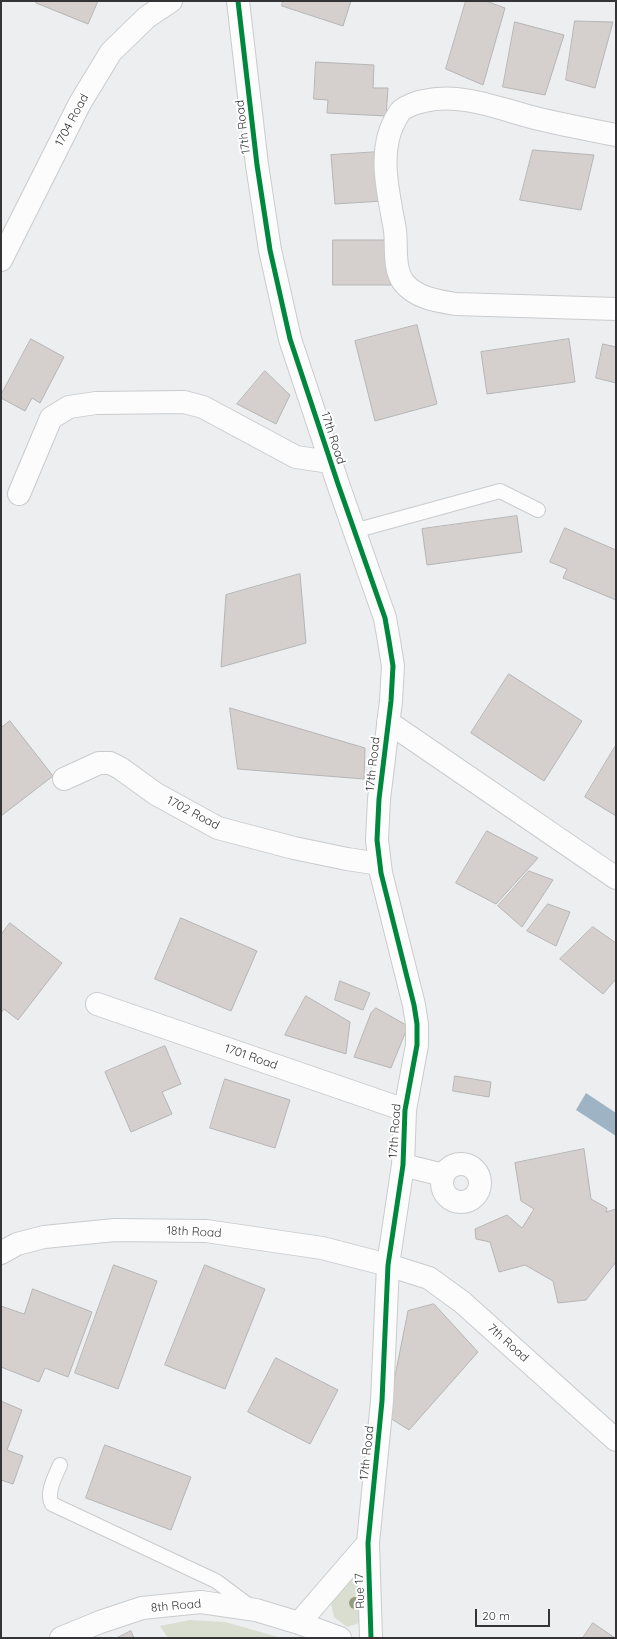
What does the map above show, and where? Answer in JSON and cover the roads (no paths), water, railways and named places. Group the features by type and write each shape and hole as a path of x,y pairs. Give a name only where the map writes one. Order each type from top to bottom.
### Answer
{"street":[{"name":"1704 Road","path":"1,260 80,103 111,52 147,17 171,1"},
{"name":"17th Road","path":"238,1 257,165 270,250 290,339 330,462 385,618 393,666 377,840 380,864 417,1024 417,1045 405,1110 403,1165 388,1265 382,1401 368,1543"},
{"path":"616,135 538,119 461,98 424,100 400,110 392,126 386,154 387,187 395,231 398,270 403,282 409,288 423,296 438,301 456,304 616,309"},
{"path":"19,494 51,418 69,407 96,402 184,402 203,407 296,457 330,462"},
{"path":"388,722 616,878"},
{"name":"1702 Road","path":"64,779 99,763 110,763 120,768 156,794 218,828 302,850 380,864"},
{"name":"1701 Road","path":"97,1004 405,1110"},
{"path":"403,1165 443,1175"},
{"name":"18th Road","path":"1,1253 16,1244 44,1237 116,1230 206,1231 322,1248 388,1265"},
{"name":"7th Road","path":"388,1265 429,1278 462,1302 616,1440"},
{"name":"Rue 17","path":"299,1623 368,1543"},
{"name":"Rue 17","path":"368,1543 371,1638"},
{"name":"8th Road","path":"61,1638 100,1622 142,1608 201,1602 256,1610 299,1623 340,1638"}],"lane":[{"path":"354,531 500,491 538,510"},
{"path":"60,1465 50,1492 49,1498 52,1504 216,1581 256,1610"}],"water":[{"path":"586,1093 616,1113 616,1136 576,1110"}]}
